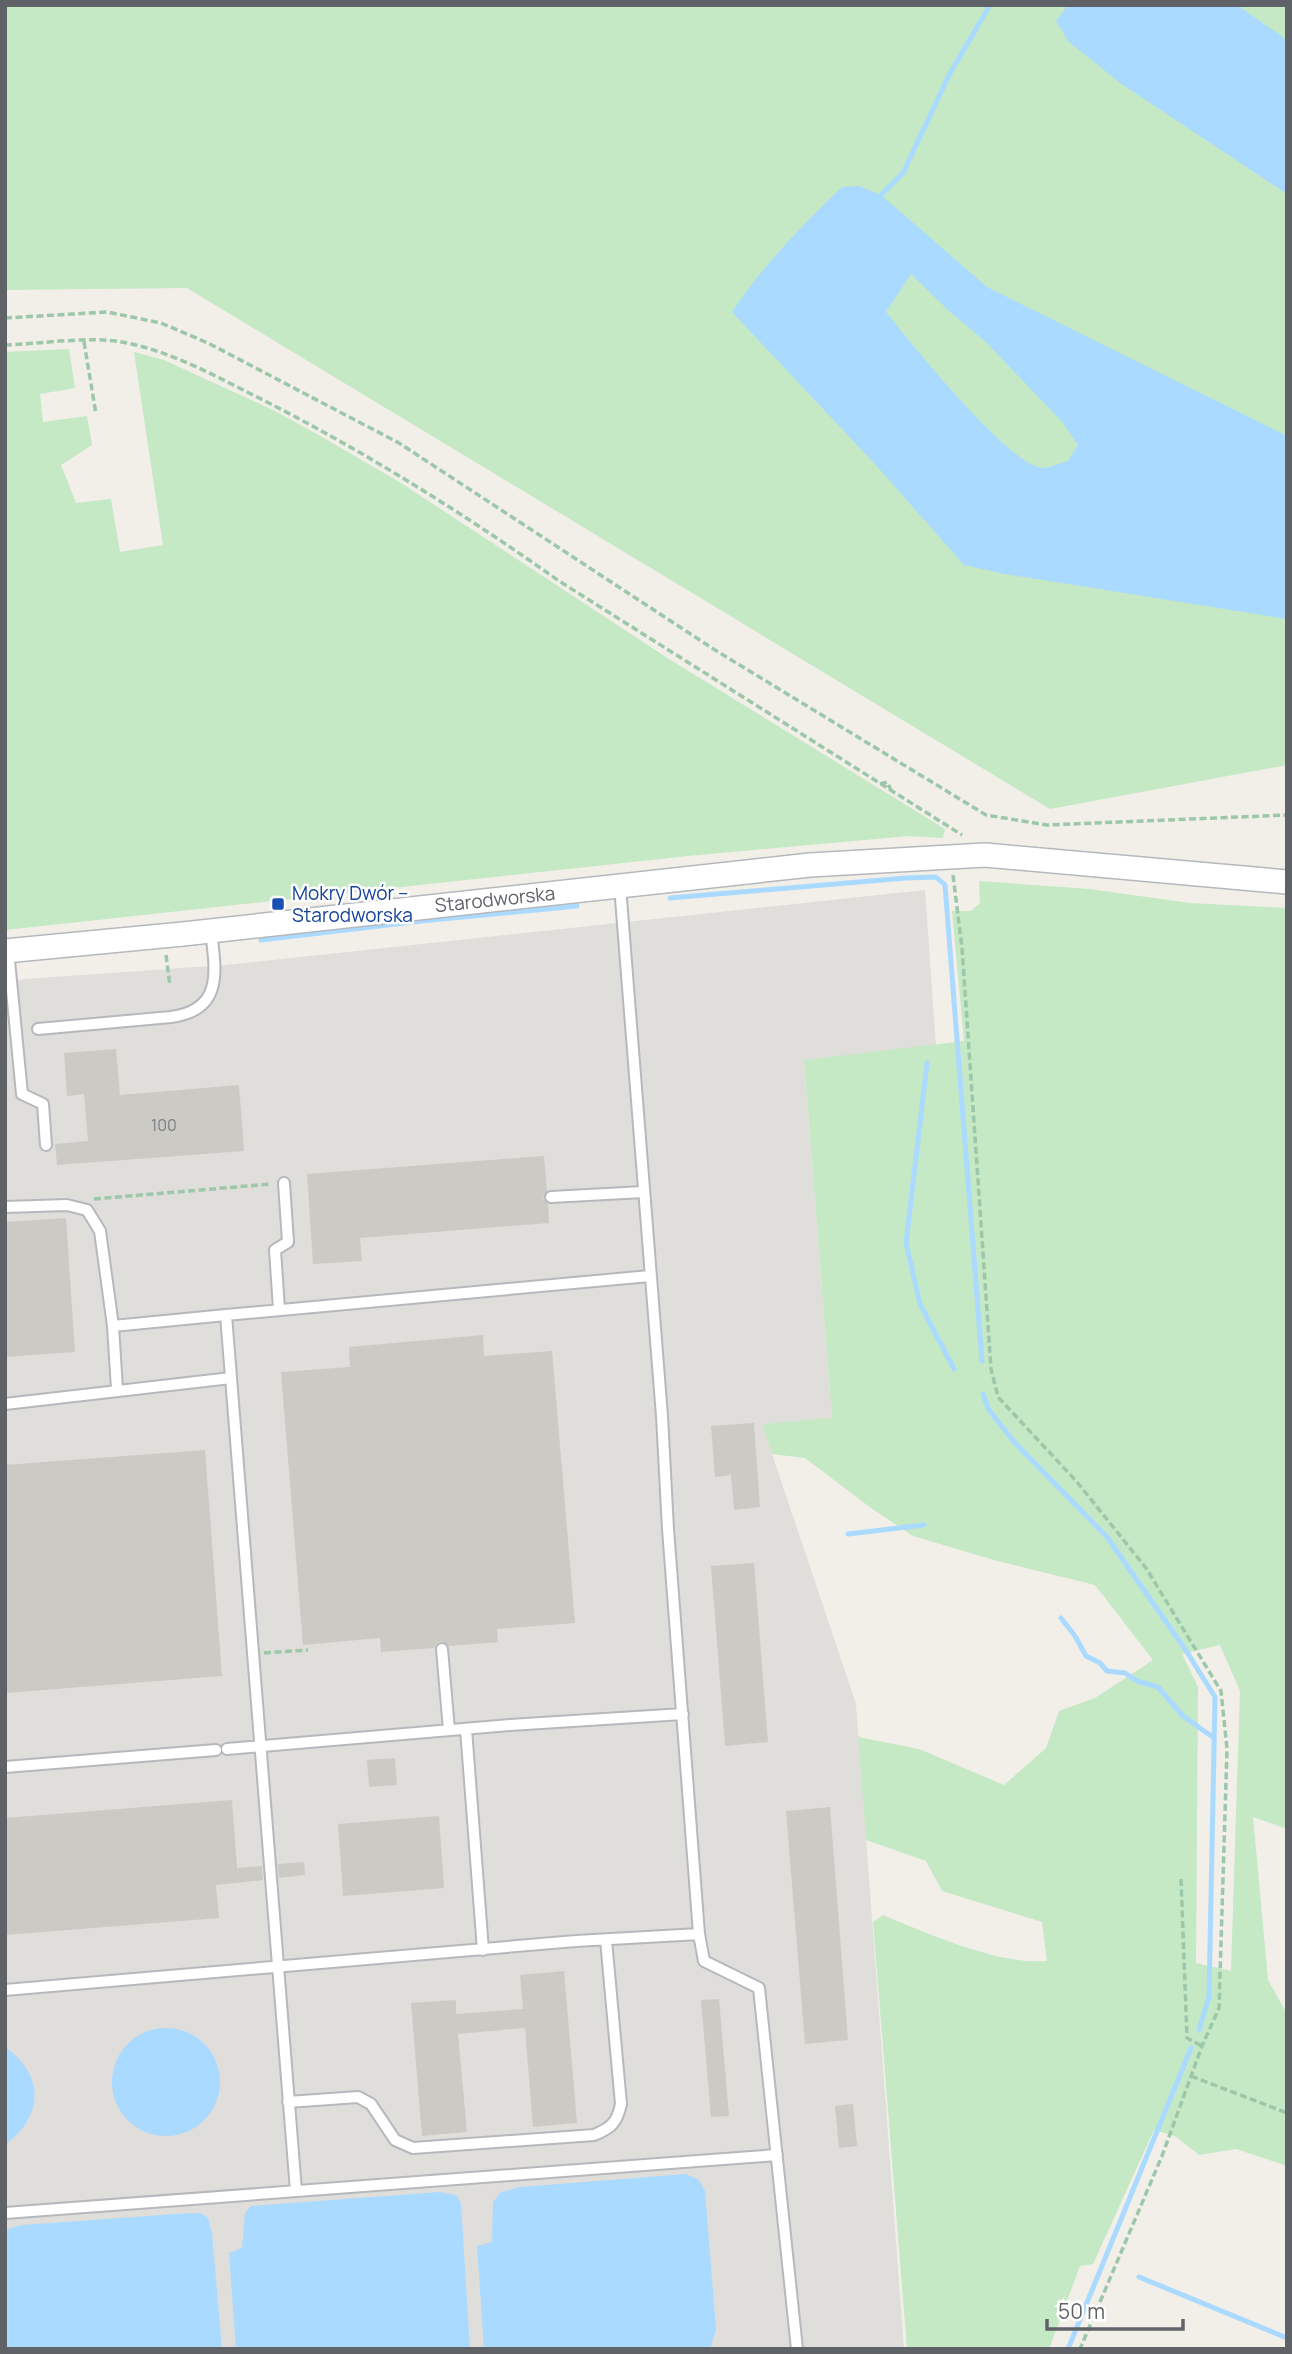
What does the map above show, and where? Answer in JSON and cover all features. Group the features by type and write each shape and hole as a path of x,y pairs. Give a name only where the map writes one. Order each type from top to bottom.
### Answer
{"street":[{"name":"Starodworska","path":"7,951 810,865 985,855 1287,883"}],"lane":[{"path":"620,886 699,1934 704,1961 759,1989 797,2349"},
{"path":"38,1029 186,1015 199,1007 213,988 216,976 211,931"},
{"path":"7,951 22,1094 43,1104 46,1144"},
{"path":"279,1309 275,1250 288,1241 284,1183"},
{"path":"551,1197 643,1192"},
{"path":"5,1207 67,1205 87,1210 100,1231 113,1326 117,1389"},
{"path":"113,1326 650,1276"},
{"path":"226,1315 296,2191"},
{"path":"5,1404 117,1389 231,1378"},
{"path":"442,1648 449,1730"},
{"path":"5,1767 449,1730 683,1714"},
{"path":"466,1729 483,1950"},
{"path":"5,1990 699,1934"},
{"path":"288,2102 358,2097 371,2104 395,2140 413,2148 594,2135 611,2128 619,2117 621,2104 606,1940"},
{"path":"5,2213 777,2155"}],"path":[{"path":"5,318 107,312 161,323 208,343 399,443 715,650 986,815 1047,825 1287,815"},
{"path":"5,345 118,341 163,353 208,372 313,426 383,465 485,529 559,581 974,843 985,855"},
{"path":"84,342 96,414"},
{"path":"880,784 887,782 891,790"},
{"path":"951,857 962,948 991,1369 998,1397 1077,1482 1146,1569 1221,1691 1227,1749 1219,2008 1202,2046 1162,2156 1080,2349"},
{"path":"167,963 170,986"},
{"path":"87,1210 95,1198 284,1183"},
{"path":"253,1654 308,1650"},
{"path":"1181,1879 1187,2038 1202,2046"},
{"path":"1191,2076 1287,2113"}],"shaded area":[{"path":"925,890 936,1046 804,1061 832,1419 762,1424 856,1704 904,2349 5,2349 5,991 19,980 25,979 225,965"}],"green space":[{"path":"5,5 1287,5 1287,765 1050,809 187,288 5,290"},
{"path":"69,349 75,388 40,394 43,422 87,416 92,445 61,465 76,503 111,499 120,552 163,545 134,352 164,360 273,410 401,483 669,659 945,829 943,838 909,836 688,856 5,930 5,352"},
{"path":"979,881 1089,889 1190,903 1287,908 1287,1829 1253,1817 1268,1980 1287,2014 1287,2166 1236,2149 1199,2155 1175,2136 1154,2130 1093,2264 1080,2266 1049,2349 907,2349 873,1922 883,1915 964,1947 1007,1958 1047,1961 1042,1922 942,1891 926,1861 866,1840 858,1737 919,1749 1004,1785 1046,1748 1059,1711 1095,1698 1153,1660 1095,1585 994,1560 913,1536 805,1458 772,1454 762,1424 832,1418 804,1060 964,1041 952,911 971,911 980,903","holes":["1220,1645 1240,1691 1231,1971 1196,1963 1198,1687 1182,1654"]}],"water":[{"path":"1068,5 1237,5 1287,40 1287,194 1120,83 1068,41 1056,21"},
{"path":"859,186 881,195 987,287 1287,436 1287,619 1005,574 964,565 874,463 732,312 770,262 842,187","holes":["911,274 987,343 1063,423 1078,445 1068,461 1042,468 1027,462 1007,447 961,400 886,312"]},
{"path":"166,2028 187,2032 204,2044 216,2061 220,2082 216,2103 204,2120 187,2132 166,2136 145,2132 128,2120 116,2103 112,2082 116,2061 128,2044 145,2032"},
{"path":"5,2047 27,2070 35,2096 27,2121 18,2134 5,2145"},
{"path":"686,2174 699,2180 705,2191 716,2329 711,2347 484,2349 477,2246 492,2242 493,2202 501,2192 520,2187"},
{"path":"439,2192 456,2195 461,2203 470,2349 236,2349 229,2253 242,2248 245,2213 251,2206"},
{"path":"200,2213 208,2218 212,2233 222,2349 5,2349 5,2232 10,2228"}],"building":[{"path":"116,1049 120,1095 239,1085 244,1151 57,1165 55,1144 88,1141 84,1094 67,1096 64,1053"},
{"path":"544,1156 547,1191 543,1198 548,1204 549,1223 360,1238 362,1261 313,1264 307,1174"},
{"path":"66,1218 75,1352 5,1357 5,1222"},
{"path":"483,1335 484,1356 552,1351 575,1623 497,1629 498,1642 449,1646 442,1641 434,1648 381,1652 380,1638 303,1645 281,1372 350,1367 349,1347"},
{"path":"754,1423 760,1507 734,1510 731,1475 715,1477 711,1426"},
{"path":"205,1450 222,1676 5,1693 5,1465"},
{"path":"754,1563 768,1742 725,1746 711,1566"},
{"path":"395,1758 397,1785 369,1787 367,1760"},
{"path":"232,1800 237,1868 262,1866 263,1880 216,1885 219,1918 5,1935 5,1818"},
{"path":"830,1807 848,2040 805,2044 786,1811"},
{"path":"439,1816 444,1888 343,1896 338,1824"},
{"path":"304,1862 305,1875 279,1878 278,1864"},
{"path":"564,1971 577,2123 533,2127 525,2028 458,2034 467,2132 422,2136 411,2003 456,2000 456,2014 523,2009 520,1975"},
{"path":"719,1999 729,2116 711,2117 701,2000"},
{"path":"853,2104 857,2146 839,2148 835,2106"}],"waterway":[{"path":"881,195 903,173 949,75 990,5"},
{"path":"670,898 906,878 936,877 945,885 982,1361"},
{"path":"261,940 577,906"},
{"path":"927,1063 906,1243 920,1304 954,1369"},
{"path":"983,1394 989,1410 1015,1443 1107,1537 1215,1697 1209,1997 1199,2030"},
{"path":"848,1534 924,1525"},
{"path":"1061,1618 1086,1656 1100,1663 1107,1671 1125,1673 1137,1681 1158,1687 1183,1716 1214,1738"},
{"path":"1068,2349 1191,2048"},
{"path":"1139,2277 1287,2338"}],"place":[{"name":"Mokry Dwór – Starodworska","path":"278,904"}]}
